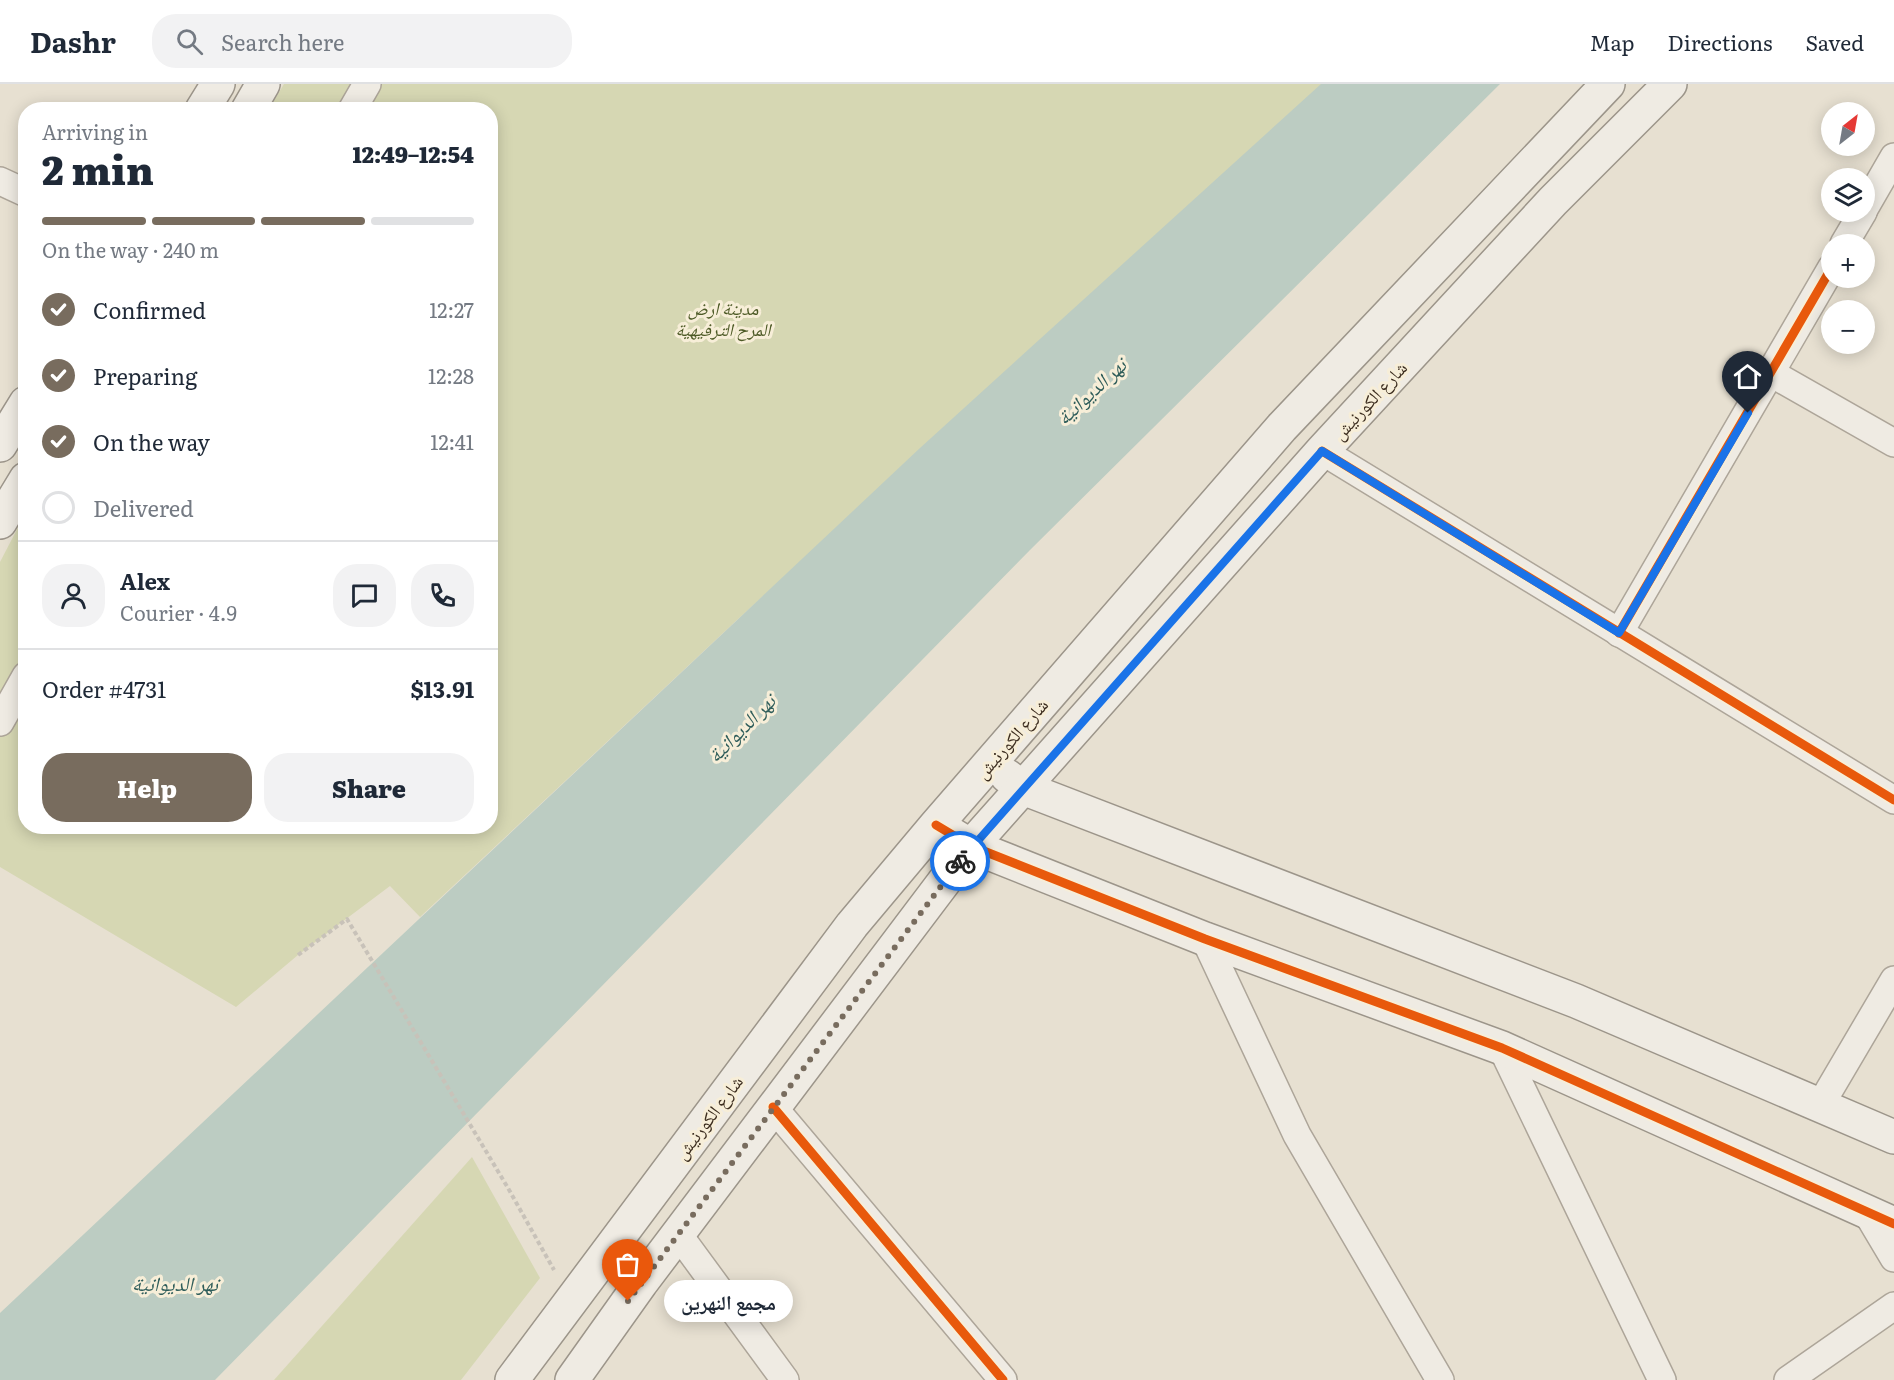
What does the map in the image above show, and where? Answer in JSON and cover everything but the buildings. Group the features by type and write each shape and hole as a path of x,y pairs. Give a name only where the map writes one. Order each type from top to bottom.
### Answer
{"main road":[{"path":"207,102 218,84"},
{"path":"253,102 263,84"},
{"name":"شارع الكورنيش","path":"518,1377 547,1331 852,925 936,825 1282,427 1608,84"},
{"name":"شارع الكورنيش","path":"576,1378 678,1234 971,846 1322,451 1553,201 1670,84"},
{"path":"0,446 18,416"},
{"path":"0,522 18,492"},
{"path":"989,763 1023,788 1576,1001 1894,1137"},
{"path":"936,825 971,846 1205,939 1502,1048 1880,1218"},
{"path":"547,1331 576,1378"}],"street":[{"path":"357,102 367,84"},
{"path":"1875,191 1894,157"},
{"path":"0,181 18,189"},
{"path":"1619,633 1821,286"},
{"path":"1771,373 1894,443"},
{"path":"1322,451 1894,800"},
{"path":"0,722 18,690"},
{"path":"1205,939 1297,1135 1440,1380"},
{"path":"1821,1104 1894,980"},
{"path":"1502,1048 1662,1380"},
{"path":"773,1107 1002,1380"},
{"path":"1880,1218 1894,1258"},
{"path":"678,1234 785,1380"},
{"path":"1788,1380 1894,1306"}],"path":[{"path":"297,956 347,919 508,1188 570,1300"}],"green space":[{"name":"مدينة ارض المرح الترفيهية","path":"284,84 1323,84 737,620 420,917 390,886 298,955 236,1007 0,867 0,562 18,527 18,834 498,834 498,102 273,102"},
{"path":"472,1157 540,1278 461,1380 274,1380"}],"water":[{"name":"نهر الديوانية","path":"1321,84 1500,84 1030,550 215,1380 0,1380 0,1313 920,448"}],"cycle path":[{"path":"1619,633 1821,286"},
{"path":"1322,451 1894,800"},
{"path":"936,825 971,846 1205,939 1502,1048 1894,1224"},
{"path":"773,1107 1003,1380"}],"way so far":[{"path":"628,1301 960,861"}],"place":[{"name":"مجمع النهرين","path":"628,1301"}],"route":[{"path":"960,861 1322,451 1619,633 1748,413"}]}
